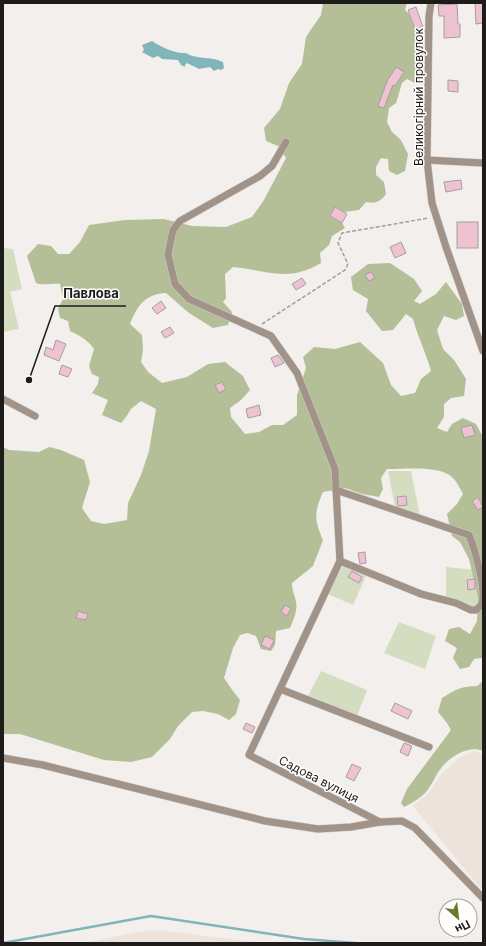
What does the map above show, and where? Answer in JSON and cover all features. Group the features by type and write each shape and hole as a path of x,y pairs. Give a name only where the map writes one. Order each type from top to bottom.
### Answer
{"street":[{"name":"Великогірний провулок","path":"431,3 429,16 427,160 432,203 483,351"},
{"path":"286,142 272,166 260,176 180,221 174,230 168,254 175,284 189,299 271,336 297,373 335,469 340,560 280,689 429,747"},
{"path":"427,160 483,163"},
{"path":"3,399 35,416"},
{"path":"336,490 468,535 474,547 482,586 482,604 476,610 471,610 456,603 421,594 340,560"},
{"name":"Садова вулиця","path":"280,689 249,755 380,822"},
{"path":"3,758 43,765 265,821 318,829 402,821 415,828 483,898"}],"path":[{"path":"255,329 345,270 348,264 338,243 342,233 437,217"}],"shaded area":[{"path":"475,751 483,755 483,884 481,889 413,806 429,793 441,774 460,757"},
{"path":"158,930 262,943 83,943 138,932"}],"green space":[{"path":"323,3 407,3 405,10 409,14 417,35 423,39 423,71 421,82 415,83 407,79 402,83 396,103 389,108 387,122 392,132 401,140 408,154 405,171 397,175 389,171 388,159 381,158 376,167 376,175 384,182 386,194 384,197 377,202 366,202 359,210 344,212 335,207 330,216 342,223 345,228 332,236 329,245 320,253 321,263 309,269 287,274 277,274 233,267 225,274 226,298 223,302 232,312 228,325 213,328 189,313 166,293 152,296 143,302 130,324 142,335 143,350 141,362 148,372 162,383 187,377 208,364 225,362 243,376 250,390 241,400 230,408 231,417 245,434 259,432 272,425 283,425 297,415 297,395 306,368 303,357 314,347 335,349 360,342 383,363 391,385 401,396 415,393 421,379 431,371 413,319 406,314 393,330 382,331 366,311 368,299 353,290 351,277 368,264 390,263 414,279 422,291 414,301 420,304 436,294 446,282 462,304 464,316 456,320 444,316 437,330 443,349 454,360 466,379 464,396 451,398 444,404 444,417 437,428 447,432 452,424 463,418 476,424 483,437 483,660 481,658 474,659 469,667 460,669 453,658 457,648 445,641 449,629 459,627 470,634 477,621 478,598 469,559 460,542 452,536 447,514 457,504 463,494 458,484 448,474 432,469 387,469 381,478 383,489 379,497 362,494 345,488 323,492 316,516 323,540 313,566 292,583 292,589 296,599 296,608 290,628 276,631 275,645 271,651 261,649 256,636 247,633 240,635 233,648 224,678 240,700 236,714 229,720 218,714 203,711 192,712 178,726 170,739 152,757 131,762 104,760 20,734 3,734 3,447 9,450 39,452 49,447 61,450 84,460 90,482 82,508 91,521 104,524 127,520 128,503 141,475 149,451 156,409 141,401 131,409 121,423 102,415 108,400 92,393 98,384 99,377 92,374 89,366 94,349 86,340 70,331 68,321 60,318 58,309 63,299 60,284 36,283 27,256 38,244 51,246 58,254 69,254 80,242 89,225 125,220 164,219 192,226 226,227 252,217 264,200 286,158 278,146 266,141 264,128 280,109 289,83 302,64 306,37 321,15"},
{"path":"3,248 13,249 22,289 10,292 19,329 3,332"},
{"path":"388,471 411,471 420,516 395,507"},
{"path":"343,566 366,576 353,605 328,594"},
{"path":"446,567 476,570 480,602 473,607 446,596"},
{"path":"399,622 436,636 425,669 384,653"},
{"path":"321,671 367,690 357,716 308,696"},
{"path":"483,681 483,751 472,749 450,759 440,770 425,793 404,807 401,803 407,789 451,730 438,712 442,698 458,689 477,686"}],"water":[{"path":"152,41 173,51 186,53 195,57 218,60 223,62 224,68 214,71 210,67 199,69 187,63 185,67 181,65 178,60 162,59 158,56 153,58 142,52 144,50 142,45"}],"building":[{"path":"475,3 483,3 483,23 476,24"},
{"path":"457,4 460,37 444,38 444,16 439,16 438,5"},
{"path":"416,7 424,30 424,33 417,35 408,10"},
{"path":"396,67 404,72 395,86 393,85 384,108 378,106 387,81"},
{"path":"448,80 458,81 458,92 448,91"},
{"path":"461,180 462,189 446,192 444,182"},
{"path":"335,207 347,214 342,223 330,216"},
{"path":"457,222 478,222 478,248 457,248"},
{"path":"401,242 406,253 395,258 390,247"},
{"path":"371,272 375,278 369,281 365,275"},
{"path":"302,278 306,284 296,290 292,284"},
{"path":"161,301 166,308 157,314 152,308"},
{"path":"170,327 174,333 165,338 161,332"},
{"path":"56,340 66,344 59,361 44,355 46,347 53,350"},
{"path":"278,355 284,363 275,367 271,358"},
{"path":"62,365 72,369 68,377 59,374"},
{"path":"222,382 226,389 219,393 215,385"},
{"path":"259,405 261,415 248,418 246,409"},
{"path":"472,425 475,435 464,438 461,428"},
{"path":"406,496 407,505 398,506 397,497"},
{"path":"478,497 483,507 478,510 472,501"},
{"path":"365,552 366,563 360,564 358,553"},
{"path":"352,571 362,577 359,583 348,577"},
{"path":"475,579 475,589 468,590 467,580"},
{"path":"285,605 291,608 287,616 281,612"},
{"path":"78,611 88,614 86,620 76,618"},
{"path":"265,636 274,640 270,649 261,645"},
{"path":"395,703 412,711 408,719 391,711"},
{"path":"246,723 255,727 252,733 243,729"},
{"path":"404,743 412,746 408,756 400,752"},
{"path":"352,764 361,768 354,781 346,777"}],"waterway":[{"path":"3,943 151,916 304,939 355,943"}],"place":[{"name":"Павлова","path":"29,380"}]}
